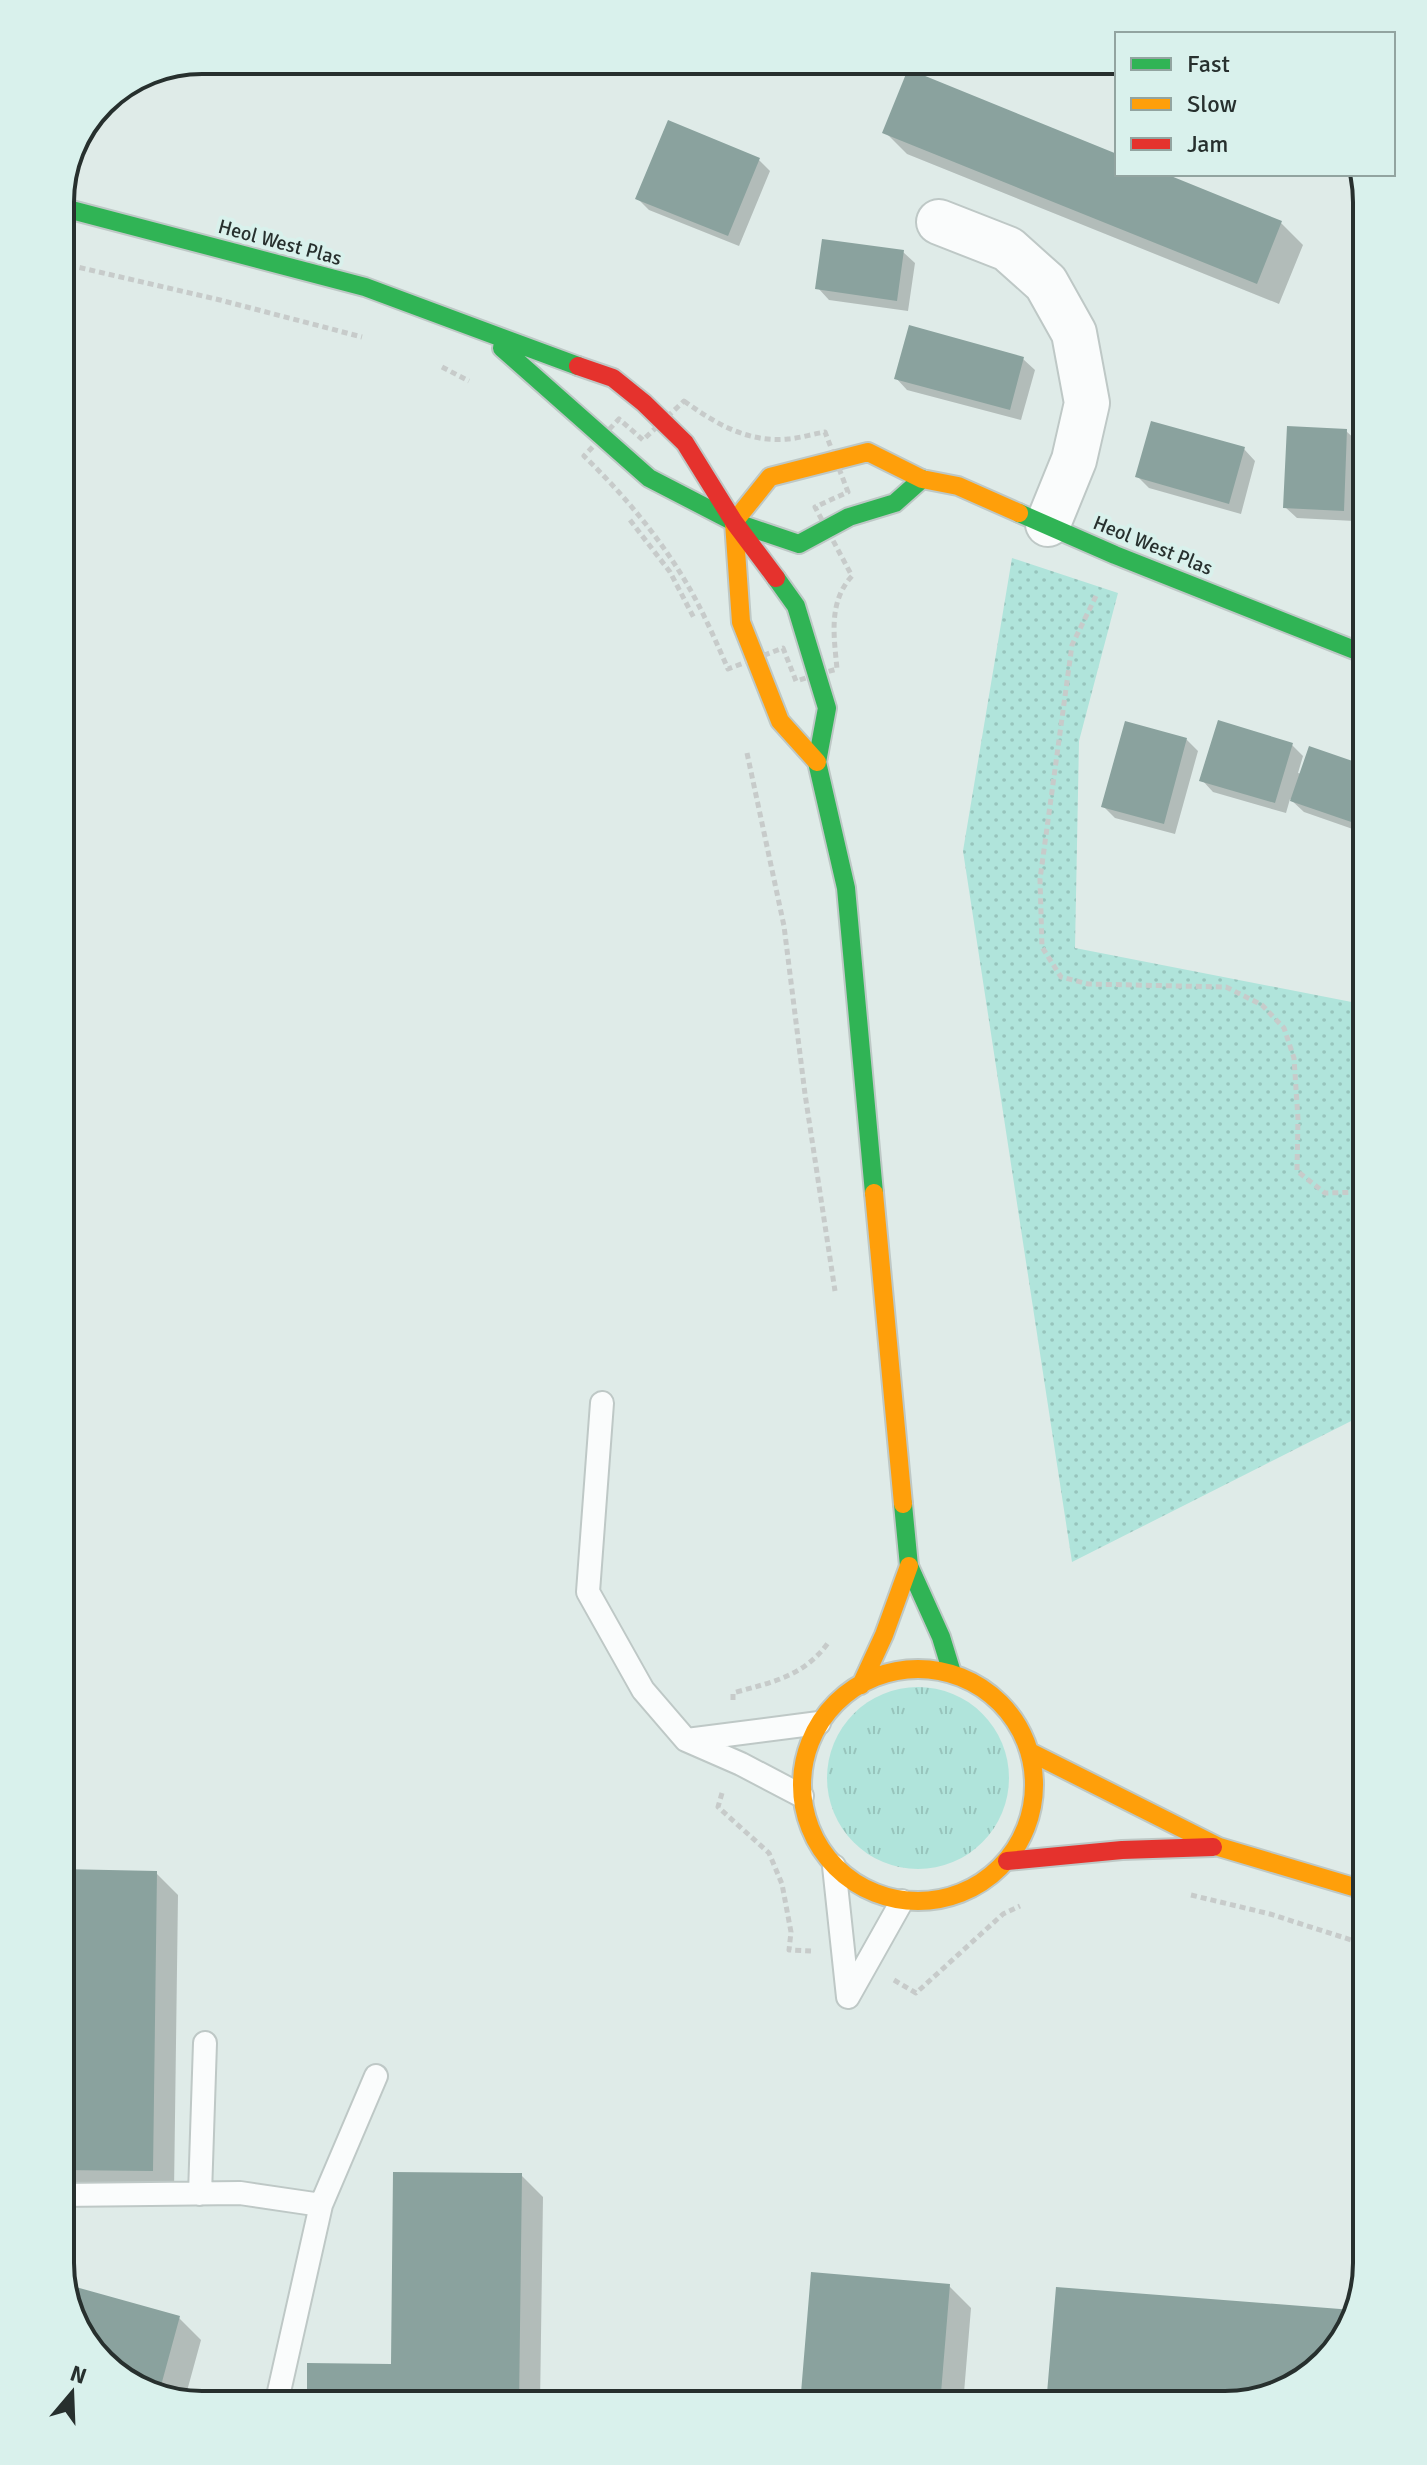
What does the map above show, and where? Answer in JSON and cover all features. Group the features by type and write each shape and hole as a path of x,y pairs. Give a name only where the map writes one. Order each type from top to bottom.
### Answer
{"street":[{"name":"Heol West Plas","path":"74,211 365,287 613,378 685,443 734,522"},
{"path":"939,222 1008,249 1046,283 1074,333 1087,403 1074,460 1048,524"},
{"name":"Heol West Plas","path":"485,333 649,478 734,522 799,544 849,517 895,503 922,479"},
{"name":"Heol West Plas","path":"734,522 770,477 868,452 922,479 958,486 1115,555 1353,649"},
{"path":"734,522 741,622 780,721 817,762"},
{"path":"734,522 796,606 827,708 817,762 846,888 909,1566 941,1637 952,1673"},
{"path":"861,1685 884,1635 909,1566"},
{"path":"914,1668 952,1673 986,1690 1013,1718 1030,1752 1035,1789 1027,1827 1007,1861 977,1886 941,1899 902,1901 865,1889 834,1866 812,1833 802,1796 804,1758 819,1723 844,1695 861,1685 877,1676 914,1668"},
{"path":"1030,1752 1219,1847 1353,1887"},
{"path":"1007,1861 1122,1850 1219,1847"}],"lane":[{"path":"602,1403 588,1592 643,1690 686,1740 802,1796"},
{"path":"686,1740 819,1723"},
{"path":"834,1866 848,1997 902,1901"},
{"path":"200,2194 205,2043"},
{"path":"279,2391 321,2205 376,2076"},
{"path":"74,2195 240,2193 321,2205"}],"path":[{"path":"74,266 371,339"},
{"path":"438,365 475,384"},
{"path":"579,461 608,492"},
{"path":"626,515 670,572 697,624"},
{"path":"1115,555 1072,645 1040,879 1042,947 1061,977 1088,984 1226,987 1262,1005 1284,1028 1294,1058 1297,1171 1325,1193 1353,1192"},
{"path":"716,663 723,676"},
{"path":"746,746 784,926 805,1094 837,1300"},
{"path":"734,1734 733,1693 786,1678 817,1657 835,1633"},
{"path":"729,1760 718,1807 769,1853 782,1884 791,1932 789,1950 844,1953"},
{"path":"1181,1892 1270,1914 1353,1941"},
{"path":"867,1964 916,1993 1003,1914 1028,1901"}],"green space":[{"path":"1012,558 1118,593 1079,741 1075,948 1353,1002 1353,1420 1072,1562 963,851"},
{"path":"918,1687 953,1694 982,1714 1002,1743 1009,1778 1002,1813 982,1842 953,1862 918,1869 883,1862 854,1842 834,1813 827,1778 834,1743 854,1714 883,1694"}],"building":[{"path":"906,74 920,74 1115,153 1115,176 1171,176 1282,221 1257,284 882,133"},
{"path":"668,120 760,158 728,236 635,199"},
{"path":"822,239 904,250 897,301 815,289"},
{"path":"909,325 1024,357 1010,410 894,379"},
{"path":"1151,421 1245,447 1229,504 1135,477"},
{"path":"1287,426 1347,429 1344,511 1283,508"},
{"path":"1218,720 1293,743 1275,803 1199,781"},
{"path":"1125,721 1187,738 1164,824 1101,807"},
{"path":"1309,746 1353,761 1353,823 1290,801"},
{"path":"74,1869 157,1871 153,2171 74,2170"},
{"path":"393,2172 522,2173 519,2391 307,2391 307,2363 391,2364"},
{"path":"811,2272 950,2284 941,2391 801,2391"},
{"path":"76,2287 180,2316 161,2384 131,2369 106,2347 87,2320"},
{"path":"1056,2287 1344,2309 1331,2334 1309,2359 1282,2378 1250,2389 1047,2391"}],"traffic: fast":[{"path":"74,211 365,287 578,366"},
{"path":"502,348 649,478 734,522 799,544 849,517 895,503 922,479"},
{"path":"1019,513 1115,555 1353,649"},
{"path":"776,578 796,606 827,708 817,762 846,888 874,1193"},
{"path":"903,1504 909,1566 941,1637 952,1673"}],"traffic: slow":[{"path":"734,522 770,477 868,452 922,479 958,486 1019,513"},
{"path":"734,522 741,622 780,721 817,762"},
{"path":"874,1193 903,1504"},
{"path":"861,1685 884,1635 909,1566"},
{"path":"918,1669 962,1678 1000,1703 1025,1741 1034,1785 1025,1829 1000,1867 962,1892 918,1901 874,1892 836,1867 811,1829 802,1785 811,1741 836,1703 874,1678 918,1669"},
{"path":"1030,1752 1219,1847 1353,1887"}],"traffic: jam":[{"path":"578,366 613,378 685,443 734,522 776,578"},
{"path":"1007,1861 1122,1850 1213,1847"}]}
